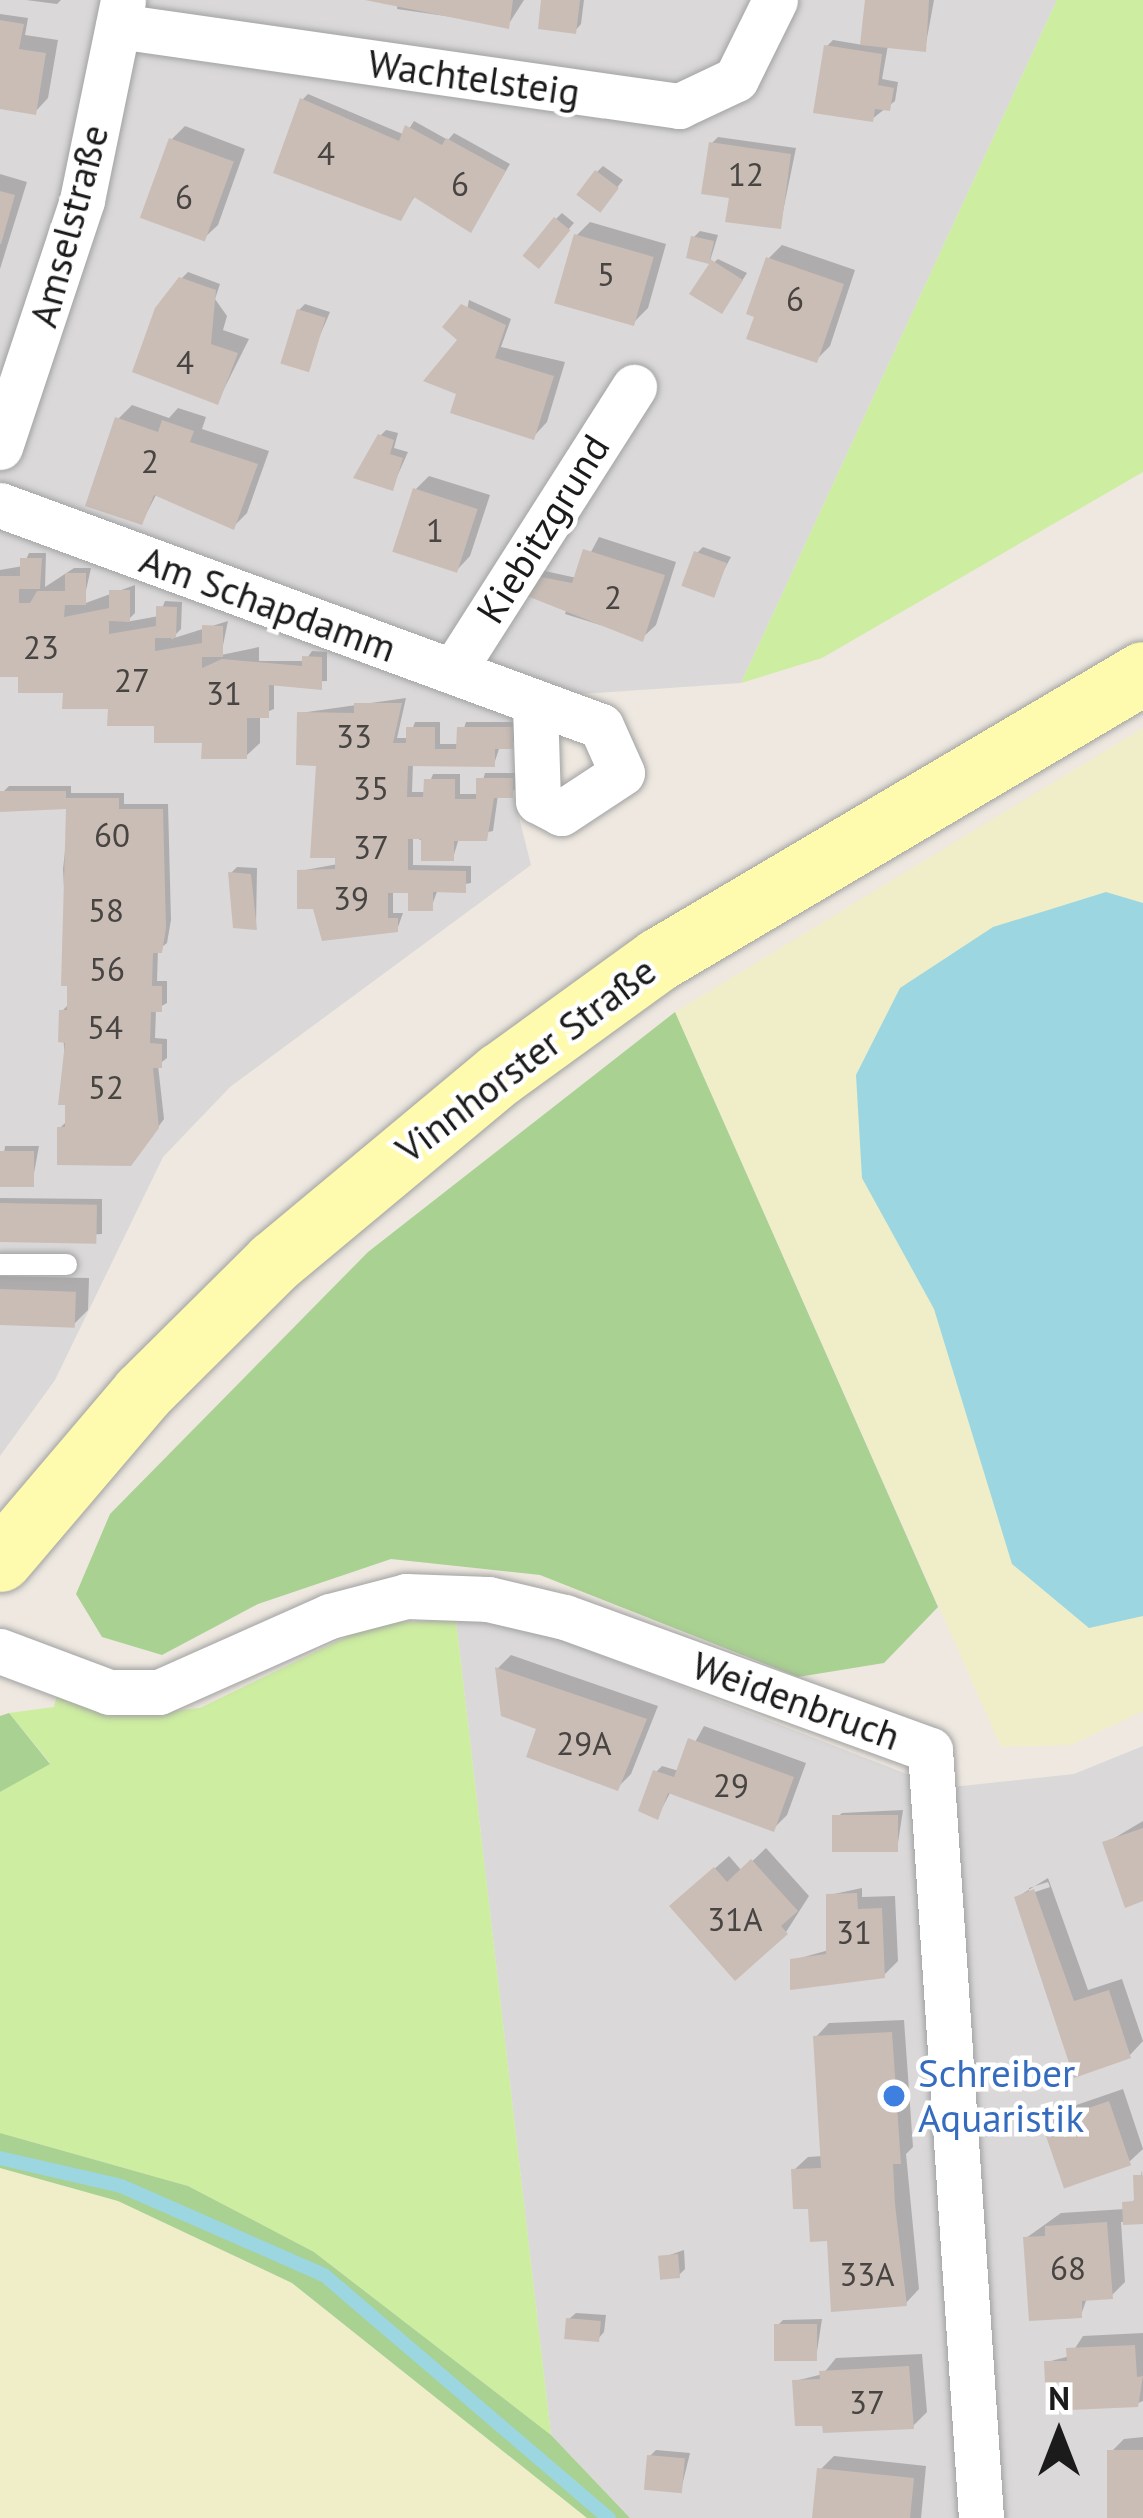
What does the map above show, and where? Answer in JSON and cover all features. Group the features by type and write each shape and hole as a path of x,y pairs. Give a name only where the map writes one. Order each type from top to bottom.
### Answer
{"street":[{"name":"Wachtelsteig","path":"121,13 679,106 736,79 775,0"},
{"name":"Amselstraße","path":"0,447 72,237 121,13"},
{"name":"Kiebitzgrund","path":"453,671 634,387"},
{"name":"Am Schapdamm","path":"0,505 535,705"},
{"name":"Vinnhorster Straße","path":"0,1560 142,1393 274,1262 500,1074 659,959 1143,674"},
{"name":"Weidenbruch","path":"0,1651 109,1692 159,1692 330,1616 406,1596 488,1598 565,1617 930,1750 981,2518"}],"lane":[{"path":"0,1264 66,1264"}],"shaded area":[{"path":"0,0 1057,0 741,683 568,695 0,491"},
{"path":"0,516 522,721 517,809 531,865 230,1087 163,1157 55,1380 0,1456"},
{"path":"456,1620 528,1627 943,1788 1074,1774 1143,1746 1143,2518 630,2518 551,2435"}],"green space":[{"path":"1057,0 1143,0 1143,472 822,658 741,683"},
{"path":"1143,728 1143,1711 1071,1745 1001,1747 675,1012"},
{"path":"675,1012 938,1607 884,1663 798,1677 540,1575 391,1559 258,1604 162,1655 102,1637 76,1594 110,1514 368,1252"},
{"path":"456,1620 551,2435 314,2252 188,2186 0,2133 0,1792 50,1763 9,1713 54,1707 57,1695 161,1712 200,1708 375,1623"},
{"path":"9,1713 50,1764 0,1792 0,1716"},
{"path":"0,2133 188,2186 314,2252 551,2435 630,2518 587,2518 292,2283 118,2201 0,2168"},
{"path":"0,2168 118,2201 292,2283 587,2518 0,2518"}],"water":[{"path":"1106,892 1143,903 1143,1616 1089,1628 1012,1564 934,1309 862,1178 856,1075 900,988 993,927"}],"building":[{"path":"365,0 513,0 509,29"},
{"path":"541,0 580,0 576,34 538,29"},
{"path":"865,0 929,0 926,52 860,45"},
{"path":"0,20 24,24 19,49 46,53 36,115 0,109"},
{"path":"824,45 882,54 878,85 894,88 890,111 875,109 873,122 813,113"},
{"path":"300,98 399,141 405,125 442,145 446,138 506,171 471,233 414,197 401,221 273,173"},
{"path":"169,138 234,162 205,241 140,218"},
{"path":"709,142 791,154 781,229 725,222 729,198 701,194"},
{"path":"595,170 619,188 600,213 576,195"},
{"path":"0,191 15,195 1,244 0,244"},
{"path":"554,217 570,230 539,269 523,256"},
{"path":"574,234 654,257 634,326 554,303"},
{"path":"691,236 714,241 710,259 743,280 722,314 689,294 709,264 686,258"},
{"path":"766,257 844,284 817,363 746,339 754,317 746,314"},
{"path":"179,277 216,290 211,344 238,353 218,405 132,372 155,308"},
{"path":"461,304 506,325 495,358 554,376 534,440 450,413 456,394 423,381 457,340 442,327"},
{"path":"297,309 326,318 309,372 280,364"},
{"path":"115,417 158,432 162,420 194,431 190,442 258,464 234,530 154,495 142,525 85,506"},
{"path":"378,434 394,440 390,454 403,458 393,491 353,478"},
{"path":"413,488 478,509 457,573 392,552"},
{"path":"583,549 665,575 643,642 522,594 531,575 572,583"},
{"path":"694,551 727,563 714,598 681,586"},
{"path":"20,558 42,558 40,589 19,589 19,603 30,603 37,591 65,591 65,573 86,573 86,605 65,605 64,617 109,608 109,590 130,590 130,622 109,621 109,634 156,626 156,606 177,607 176,638 155,638 155,651 202,643 202,625 223,626 223,657 202,657 202,668 222,659 302,666 302,656 322,657 322,690 269,685 269,718 247,718 247,759 201,759 202,743 154,743 154,726 107,726 108,709 62,709 63,693 18,693 18,677 0,677 0,576 20,576"},
{"path":"354,703 402,703 393,743 406,743 406,727 435,727 435,749 456,749 457,727 513,727 513,749 495,749 495,767 408,766 407,797 423,797 424,779 455,779 455,799 476,799 476,778 513,778 513,798 494,798 487,841 454,841 454,861 421,861 421,839 408,839 408,870 466,871 466,893 433,892 433,911 408,911 408,893 388,893 388,918 398,918 398,932 322,941 313,909 297,909 297,870 335,869 335,858 310,858 316,766 296,765 297,712 354,713"},
{"path":"0,791 66,791 66,798 119,798 119,809 163,809 166,928 162,953 153,953 152,986 162,986 162,1012 151,1012 150,1043 162,1044 162,1068 153,1068 159,1128 131,1166 57,1165 57,1127 65,1127 65,1105 58,1105 65,1043 58,1042 59,1010 67,1010 67,986 61,986 66,809 0,812"},
{"path":"228,872 251,874 257,930 233,928"},
{"path":"0,1151 34,1151 34,1187 0,1187"},
{"path":"0,1203 97,1205 96,1244 0,1242"},
{"path":"0,1289 76,1292 75,1328 0,1325"},
{"path":"495,1667 647,1719 618,1791 526,1757 536,1729 501,1716"},
{"path":"688,1738 794,1777 774,1832 668,1793 658,1820 638,1811 653,1770 674,1777"},
{"path":"832,1815 898,1815 898,1852 832,1852"},
{"path":"1143,1828 1143,1901 1125,1908 1102,1842"},
{"path":"751,1859 798,1911 781,1926 788,1934 735,1981 669,1906 714,1867 727,1882"},
{"path":"1034,1889 1074,2001 1109,1990 1131,2058 1074,2078 1014,1897"},
{"path":"857,1893 858,1909 882,1908 885,1978 790,1990 790,1959 826,1954 826,1894"},
{"path":"892,2032 901,2164 893,2164 895,2204 907,2306 831,2312 827,2241 810,2242 808,2209 793,2209 791,2169 821,2168 813,2036"},
{"path":"1109,2101 1131,2165 1064,2188 1042,2124"},
{"path":"1133,2175 1143,2175 1143,2224 1123,2225 1122,2202 1134,2201"},
{"path":"1107,2222 1113,2299 1082,2301 1082,2318 1029,2321 1023,2237 1045,2236 1045,2226"},
{"path":"678,2254 680,2278 660,2280 658,2256"},
{"path":"566,2318 601,2321 599,2342 564,2339"},
{"path":"774,2324 817,2324 817,2361 774,2361"},
{"path":"1135,2345 1137,2377 1143,2376 1138,2407 1069,2410 1068,2382 1045,2383 1044,2361 1067,2361 1066,2348"},
{"path":"909,2366 914,2429 823,2433 822,2426 795,2426 792,2380 820,2379 819,2371"},
{"path":"1107,2450 1143,2450 1143,2518 1107,2518"},
{"path":"647,2455 685,2458 682,2493 644,2490"},
{"path":"817,2468 914,2478 910,2518 812,2518"}],"waterway":[{"path":"0,2158 121,2186 324,2275 609,2518"}],"place":[{"name":"Schreiber Aquaristik","path":"894,2096"}]}
